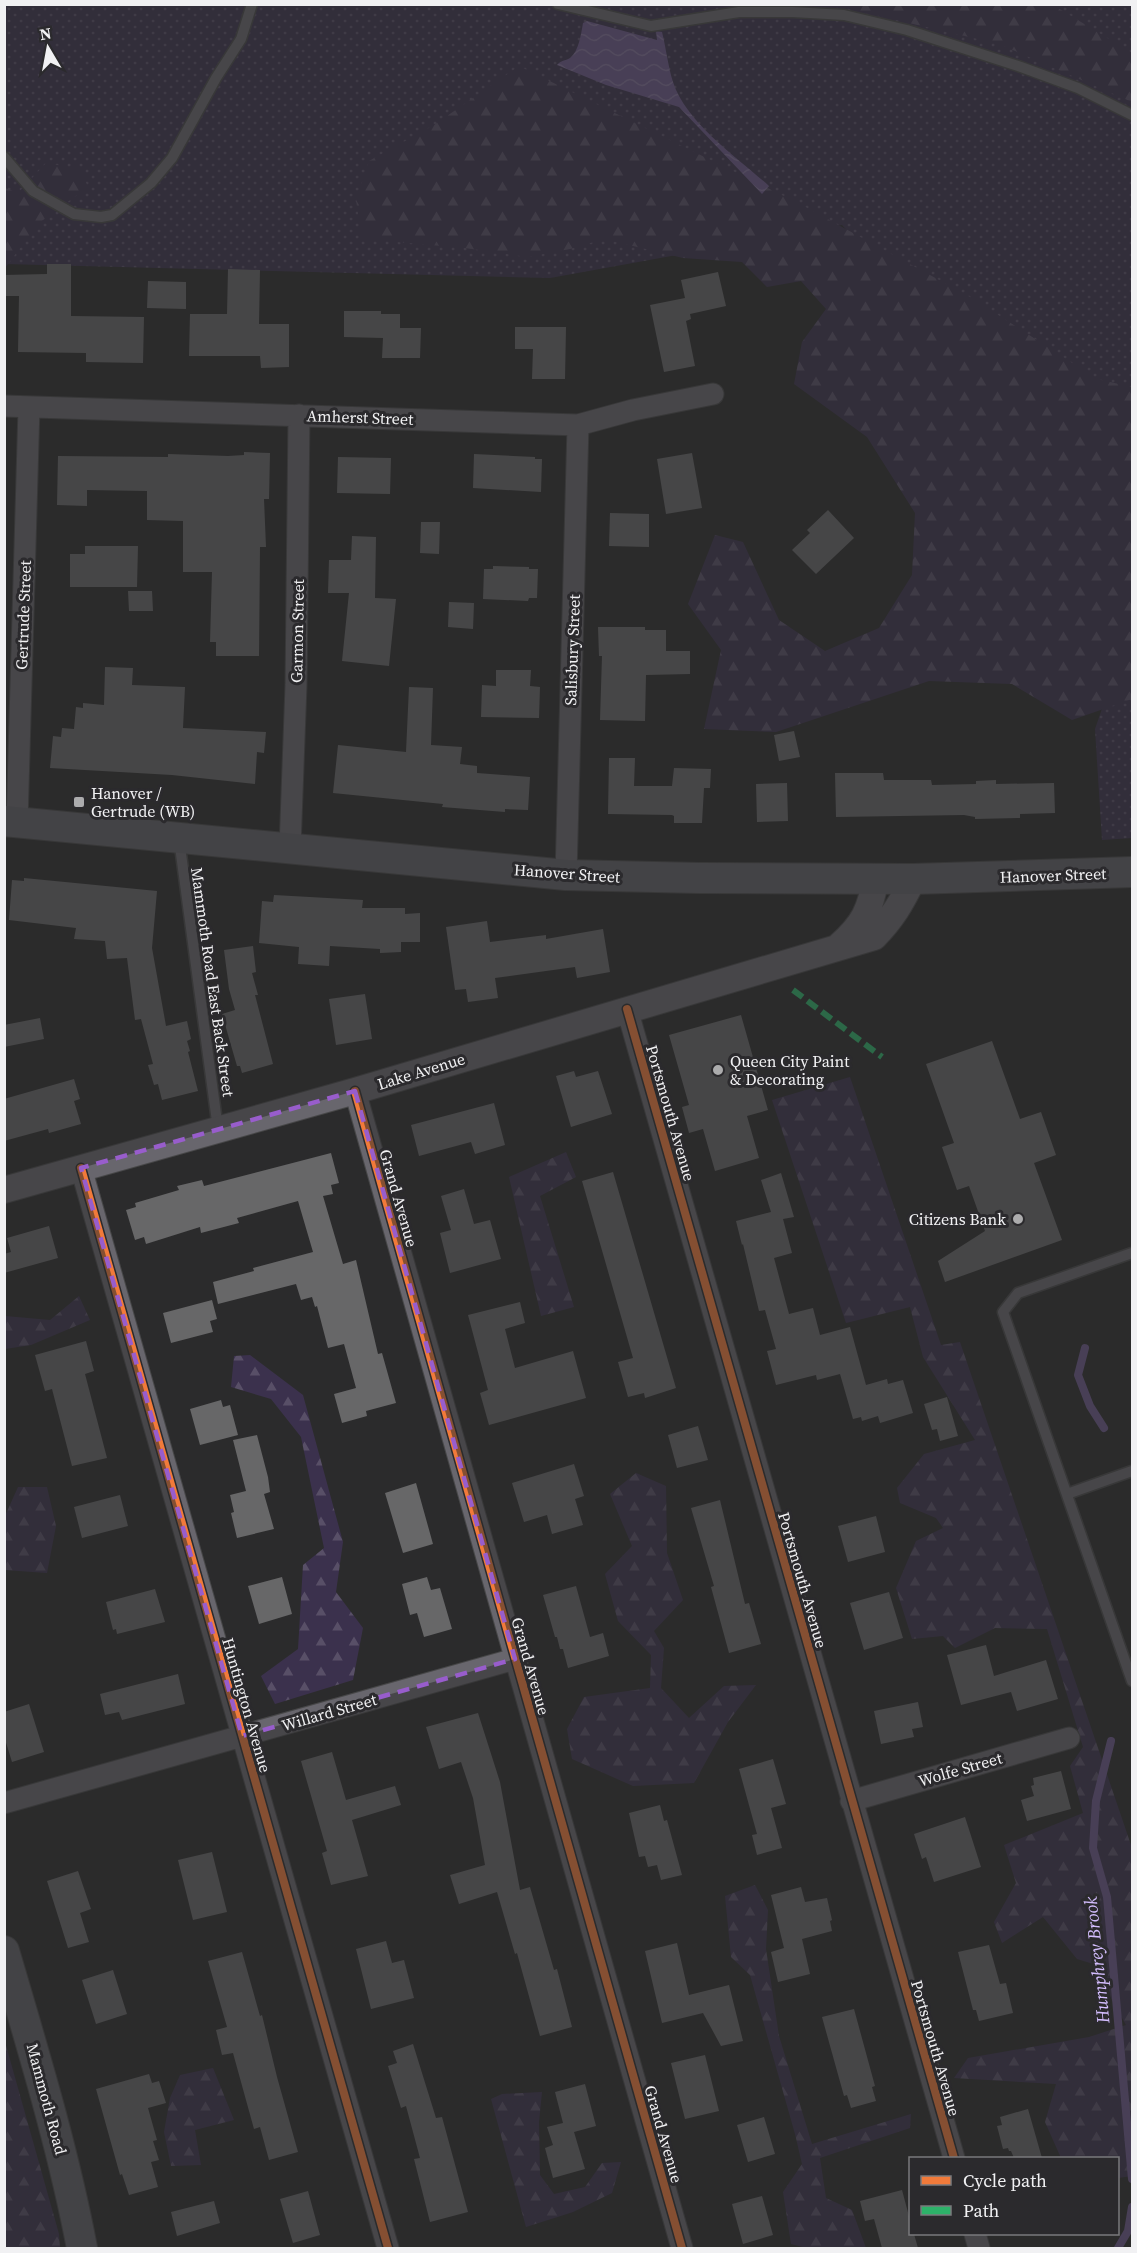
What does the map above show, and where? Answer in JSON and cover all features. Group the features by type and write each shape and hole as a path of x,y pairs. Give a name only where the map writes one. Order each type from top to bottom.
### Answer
{"main road":[{"name":"Hanover Street","path":"11,822 566,875 913,879 1132,872"},
{"name":"Mammoth Road","path":"4,1951 52,2115 73,2197 82,2248"}],"street":[{"name":"Amherst Street","path":"4,406 578,424 713,394"},
{"name":"Gertrude Street","path":"11,822 29,407"},
{"name":"Garmon Street","path":"290,848 296,685 299,415"},
{"name":"Salisbury Street","path":"566,875 578,424"},
{"name":"Lake Avenue","path":"837,948 857,930 867,914 876,878"},
{"name":"Lake Avenue","path":"4,1190 354,1091 874,937 889,923 900,907 913,879"},
{"name":"Portsmouth Avenue","path":"627,1009 954,2157"},
{"name":"Grand Avenue","path":"354,1091 682,2248"},
{"name":"Huntington Avenue","path":"81,1168 388,2248"},
{"name":"Willard Street","path":"4,1803 515,1659"},
{"name":"Wolfe Street","path":"851,1801 1069,1738"}],"lane":[{"path":"4,158 33,191 74,214 101,217 112,215 151,183 172,158 216,78 241,39 252,4"},
{"path":"558,4 651,26 739,12 844,15 907,30 1021,67 1078,88 1132,115"},
{"name":"Mammoth Road East Back Street","path":"179,838 218,1130"},
{"path":"1132,1253 1018,1293 1003,1311 1132,1681"},
{"path":"1067,1494 1132,1471"}],"highlighted area":[{"path":"355,1091 515,1659 242,1736 81,1168"}],"green space":[{"path":"5,5 1132,5 1132,542 842,225 550,278 5,264"},
{"path":"832,5 1053,5 1132,53 1132,102 999,44"},
{"path":"519,66 800,204 972,298 1097,379 1132,387 1132,699 1072,720 1012,684 929,681 776,732 704,729 721,650 688,604 715,535 743,542 779,620 825,651 879,628 912,575 915,513 867,437 794,384 802,342 826,309 801,281 767,287 742,262 683,258 604,239 570,249 527,257 465,248 362,239 356,200 369,161 434,125"},
{"path":"46,163 80,169 88,187 39,223 5,268 5,188 18,193"},
{"path":"1132,622 1132,838 1102,840 1095,729"},
{"path":"850,1077 941,1345 960,1342 1132,1848 1132,2176 1119,2178 1119,2157 1061,2157 1045,2122 1056,2084 954,2078 968,2058 1089,2037 1126,2025 1111,1998 1100,1966 1077,1959 1043,1917 1002,1943 994,1922 1016,1883 1004,1845 1083,1813 1070,1766 1083,1747 1047,1629 995,1628 955,1648 943,1636 912,1639 896,1588 916,1541 943,1528 936,1518 900,1503 897,1488 924,1454 975,1440 923,1357 910,1307 846,1323 772,1100"},
{"path":"566,1152 576,1177 540,1196 574,1307 541,1316 509,1177"},
{"path":"79,1296 90,1320 31,1345 5,1349 5,1316 50,1320"},
{"path":"250,1355 303,1395 343,1542 336,1592 363,1628 353,1680 275,1704 261,1676 298,1649 303,1565 324,1548 301,1437 271,1399 231,1387 234,1356"},
{"path":"636,1473 666,1486 667,1553 683,1600 654,1631 664,1648 661,1688 689,1718 724,1686 756,1685 728,1722 694,1783 633,1786 572,1759 567,1729 584,1697 650,1688 651,1655 618,1621 605,1574 632,1546 610,1494"},
{"path":"18,1487 47,1487 56,1526 47,1573 5,1570 5,1516"},
{"path":"755,1885 768,1910 766,1949 779,2036 812,2144 911,2114 910,2128 820,2158 826,2198 852,2210 866,2248 807,2248 791,2244 783,2192 802,2164 750,1975 731,1957 725,1896"},
{"path":"5,2042 59,2234 60,2248 5,2248"},
{"path":"213,2068 234,2120 195,2130 201,2165 171,2166 164,2132 170,2098 180,2075"},
{"path":"542,2092 539,2122 540,2175 554,2194 585,2187 602,2163 621,2162 612,2193 573,2212 526,2227 491,2099 502,2094"}],"water":[{"path":"587,21 657,40 656,31 662,32 673,82 689,112 714,139 769,186 762,194 679,107 606,85 557,65 570,58 576,51 583,23"}],"building":[{"path":"47,264 71,264 71,316 144,317 143,363 86,362 86,353 18,352 19,296 4,296 4,275 47,274"},
{"path":"228,269 260,270 259,324 289,324 289,367 261,368 260,356 189,356 190,314 227,314"},
{"path":"718,272 726,306 690,314 691,319 686,321 695,366 664,372 650,305 685,298 681,280"},
{"path":"148,281 186,282 186,309 147,308"},
{"path":"344,311 381,311 381,314 400,314 400,328 421,328 420,358 382,358 383,338 344,337"},
{"path":"515,327 566,327 565,379 532,379 533,349 515,349"},
{"path":"244,452 270,453 269,499 264,499 266,547 260,547 259,656 216,656 216,642 210,642 212,572 183,572 183,521 147,520 147,491 87,490 87,506 57,505 58,456 168,457 168,454 228,456 244,455"},
{"path":"692,453 702,508 666,514 657,459"},
{"path":"474,454 542,459 541,492 473,488"},
{"path":"338,457 391,458 390,494 337,493"},
{"path":"828,510 854,538 816,574 792,550 810,533 807,530"},
{"path":"610,513 649,514 649,547 609,546"},
{"path":"421,522 440,522 439,554 420,553"},
{"path":"352,536 376,537 375,598 396,599 389,666 342,661 349,593 328,593 329,560 351,560"},
{"path":"85,546 138,546 137,587 70,587 70,554 85,554"},
{"path":"493,566 538,569 537,598 529,598 528,601 483,599 484,569 493,569"},
{"path":"128,591 152,591 153,611 129,611"},
{"path":"449,602 474,603 473,629 448,627"},
{"path":"598,627 645,627 645,630 666,630 666,651 690,651 690,674 646,675 645,721 600,720 602,656 599,656"},
{"path":"105,667 133,668 132,685 185,687 183,728 266,732 264,753 257,752 255,784 172,775 50,768 53,736 61,737 62,728 74,729 76,707 83,708 83,703 104,705"},
{"path":"496,670 531,670 530,686 540,687 539,718 481,717 482,685 496,686"},
{"path":"409,687 433,688 431,745 462,747 460,764 477,766 477,773 530,777 528,810 505,809 505,812 442,807 443,804 333,793 338,745 406,752"},
{"path":"794,731 800,757 779,761 774,735"},
{"path":"609,758 635,758 634,786 672,786 674,768 711,769 710,788 704,788 702,823 674,823 672,815 608,814"},
{"path":"835,773 883,773 884,780 931,780 932,785 976,784 976,781 996,780 996,784 1054,783 1055,813 1020,814 1020,818 975,819 975,817 964,815 836,817"},
{"path":"787,783 788,821 757,822 756,784"},
{"path":"24,878 157,891 152,948 166,1026 187,1021 191,1039 187,1041 190,1051 188,1052 198,1091 162,1100 158,1084 154,1085 148,1065 153,1064 141,1019 135,1020 127,958 107,959 105,941 74,939 76,928 9,920 12,880 24,881"},
{"path":"274,895 363,900 362,908 405,908 405,914 420,913 420,942 401,942 401,952 380,953 380,949 330,946 329,966 298,964 299,947 259,943 262,901 273,902"},
{"path":"487,921 490,942 546,935 546,939 603,929 610,972 577,978 575,967 495,978 498,998 468,1002 466,989 455,990 446,927"},
{"path":"253,946 256,972 252,973 258,995 255,995 273,1064 242,1073 240,1066 237,1066 222,1014 235,1010 229,989 224,950"},
{"path":"365,994 372,1039 336,1045 329,999"},
{"name":"Queen City Paint & Decorating","path":"741,1015 768,1110 747,1116 759,1158 715,1171 703,1129 689,1133 682,1107 689,1105 669,1035"},
{"path":"40,1018 44,1039 4,1047 4,1025"},
{"path":"992,1041 1020,1119 1041,1112 1056,1155 1034,1163 1062,1240 945,1282 938,1261 985,1231 969,1186 957,1190 942,1147 954,1143 926,1064"},
{"path":"574,1071 576,1077 598,1071 612,1114 571,1127 556,1076"},
{"path":"74,1079 80,1099 74,1101 81,1124 49,1133 48,1129 4,1141 4,1099"},
{"path":"494,1103 505,1145 475,1154 471,1142 419,1156 411,1125"},
{"path":"331,1153 339,1183 331,1185 333,1194 323,1196 343,1264 356,1260 378,1354 382,1353 396,1403 366,1411 367,1416 342,1423 334,1394 356,1388 344,1344 328,1348 317,1306 315,1307 312,1297 301,1300 296,1284 218,1304 213,1282 254,1271 253,1268 313,1252 298,1201 237,1218 239,1223 201,1233 200,1227 146,1244 144,1237 135,1240 126,1210 136,1207 135,1203 179,1190 177,1186 202,1180 204,1186"},
{"path":"613,1172 676,1388 645,1398 644,1393 628,1397 618,1362 633,1358 582,1181"},
{"path":"781,1173 794,1217 783,1219 792,1253 774,1258 789,1314 813,1308 820,1335 850,1327 866,1385 887,1379 888,1384 903,1380 913,1413 880,1423 878,1416 862,1421 861,1417 853,1419 840,1374 817,1380 816,1375 776,1385 767,1351 776,1349 765,1310 759,1311 736,1221 771,1212 761,1180"},
{"path":"464,1189 474,1224 490,1220 501,1259 450,1273 440,1233 451,1230 441,1196"},
{"path":"49,1226 58,1258 4,1273 4,1254 11,1252 7,1238"},
{"path":"212,1300 217,1319 210,1321 213,1332 171,1343 163,1313"},
{"path":"520,1302 525,1323 505,1329 515,1368 573,1351 586,1398 489,1425 480,1393 488,1390 468,1315"},
{"path":"86,1341 94,1371 85,1374 107,1458 72,1466 52,1389 45,1391 35,1355"},
{"path":"947,1397 958,1436 940,1441 937,1429 932,1430 924,1404"},
{"path":"221,1400 223,1407 230,1405 238,1435 200,1445 190,1409"},
{"path":"698,1426 708,1460 677,1468 668,1435"},
{"path":"257,1435 270,1492 264,1494 274,1529 237,1538 231,1513 234,1512 230,1495 246,1491 233,1440"},
{"path":"574,1464 584,1496 575,1499 583,1525 552,1534 547,1515 524,1522 512,1483"},
{"path":"416,1483 433,1544 403,1553 385,1493"},
{"path":"120,1495 128,1526 82,1538 74,1507"},
{"path":"720,1500 745,1604 749,1603 761,1644 729,1653 711,1587 714,1586 691,1508"},
{"path":"876,1516 885,1552 848,1562 838,1526"},
{"path":"282,1577 292,1614 259,1624 248,1586"},
{"path":"427,1577 431,1590 440,1588 452,1629 424,1637 417,1613 410,1615 402,1584"},
{"path":"576,1586 590,1637 603,1633 609,1656 568,1668 563,1649 560,1649 557,1637 555,1637 543,1595"},
{"path":"155,1589 165,1622 117,1634 116,1629 113,1630 106,1602"},
{"path":"889,1592 903,1638 864,1650 850,1603"},
{"path":"986,1645 994,1676 1046,1660 1058,1699 1017,1711 1011,1692 961,1705 947,1655"},
{"path":"178,1674 185,1704 122,1720 119,1712 105,1715 100,1694"},
{"path":"918,1702 923,1727 912,1729 914,1737 881,1744 874,1711"},
{"path":"29,1704 44,1752 12,1762 4,1736 4,1712"},
{"path":"478,1713 500,1782 520,1890 530,1887 554,1970 557,1969 572,2027 540,2036 497,1892 459,1904 450,1875 485,1865 473,1798 461,1762 439,1769 426,1727"},
{"path":"332,1752 346,1800 395,1786 401,1805 352,1820 368,1876 331,1885 322,1853 327,1851 301,1761"},
{"path":"773,1759 786,1804 771,1808 782,1848 757,1855 752,1835 757,1834 739,1769"},
{"path":"1061,1771 1071,1809 1027,1821 1021,1800 1034,1796 1031,1786 1034,1785 1033,1778"},
{"path":"660,1805 664,1821 667,1820 682,1875 661,1880 657,1865 648,1867 645,1856 639,1857 629,1813"},
{"path":"965,1817 981,1867 934,1882 926,1857 922,1859 914,1834"},
{"path":"212,1852 227,1912 193,1920 178,1860"},
{"path":"78,1871 91,1909 80,1913 89,1942 68,1948 47,1881"},
{"path":"801,1887 805,1902 827,1898 832,1931 802,1939 810,1974 778,1982 771,1952 784,1948 771,1895"},
{"path":"386,1941 392,1963 404,1960 414,1998 371,2009 356,1949"},
{"path":"677,1943 689,1995 729,1985 743,2041 721,2046 703,2013 662,2023 645,1951"},
{"path":"989,1945 1000,1984 1006,1983 1013,2013 979,2021 976,2010 973,2010 958,1952"},
{"path":"242,1952 260,2016 262,2015 298,2152 269,2160 260,2127 254,2129 233,2053 222,2055 216,2030 227,2027 208,1961"},
{"path":"113,1970 127,2014 96,2024 82,1980"},
{"path":"854,2009 875,2086 872,2087 876,2101 851,2108 847,2095 844,2096 822,2017"},
{"path":"413,2044 436,2118 442,2117 468,2212 430,2222 414,2159 420,2158 406,2106 401,2108 388,2066 397,2063 393,2051"},
{"path":"705,2055 719,2111 685,2119 671,2063"},
{"path":"149,2074 152,2083 159,2081 166,2103 148,2108 157,2140 153,2141 159,2160 151,2162 158,2187 129,2195 122,2174 120,2175 96,2089"},
{"path":"585,2084 596,2126 574,2132 585,2169 553,2178 545,2148 553,2145 547,2127 563,2123 555,2092"},
{"path":"1028,2109 1042,2157 1014,2157 1008,2148 1003,2149 997,2126 1002,2125 1000,2117"},
{"path":"764,2117 775,2154 748,2162 737,2125"},
{"path":"902,2190 909,2216 909,2235 914,2235 918,2248 882,2248 874,2219 865,2221 860,2201"},
{"path":"308,2191 320,2235 293,2243 280,2199"},
{"path":"762,2196 773,2235 743,2244 732,2204"},
{"path":"214,2201 220,2223 177,2236 171,2212"}],"waterway":[{"name":"Humphrey Brook","path":"1085,1348 1078,1375 1090,1406 1104,1428"},
{"name":"Humphrey Brook","path":"1111,1741 1096,1801 1093,1848 1107,1897 1132,2179"},
{"name":"Humphrey Brook","path":"1118,2248 1128,2231 1132,2207"}],"marked path":[{"path":"793,990 882,1057"}],"cycle path":[{"path":"627,1009 954,2157"},
{"path":"355,1091 682,2248"},
{"path":"81,1168 388,2248"}],"place":[{"name":"Hanover / Gertrude (WB)","path":"79,802"},
{"name":"Queen City Paint & Decorating","path":"718,1070"},
{"name":"Citizens Bank","path":"1018,1219"}]}
